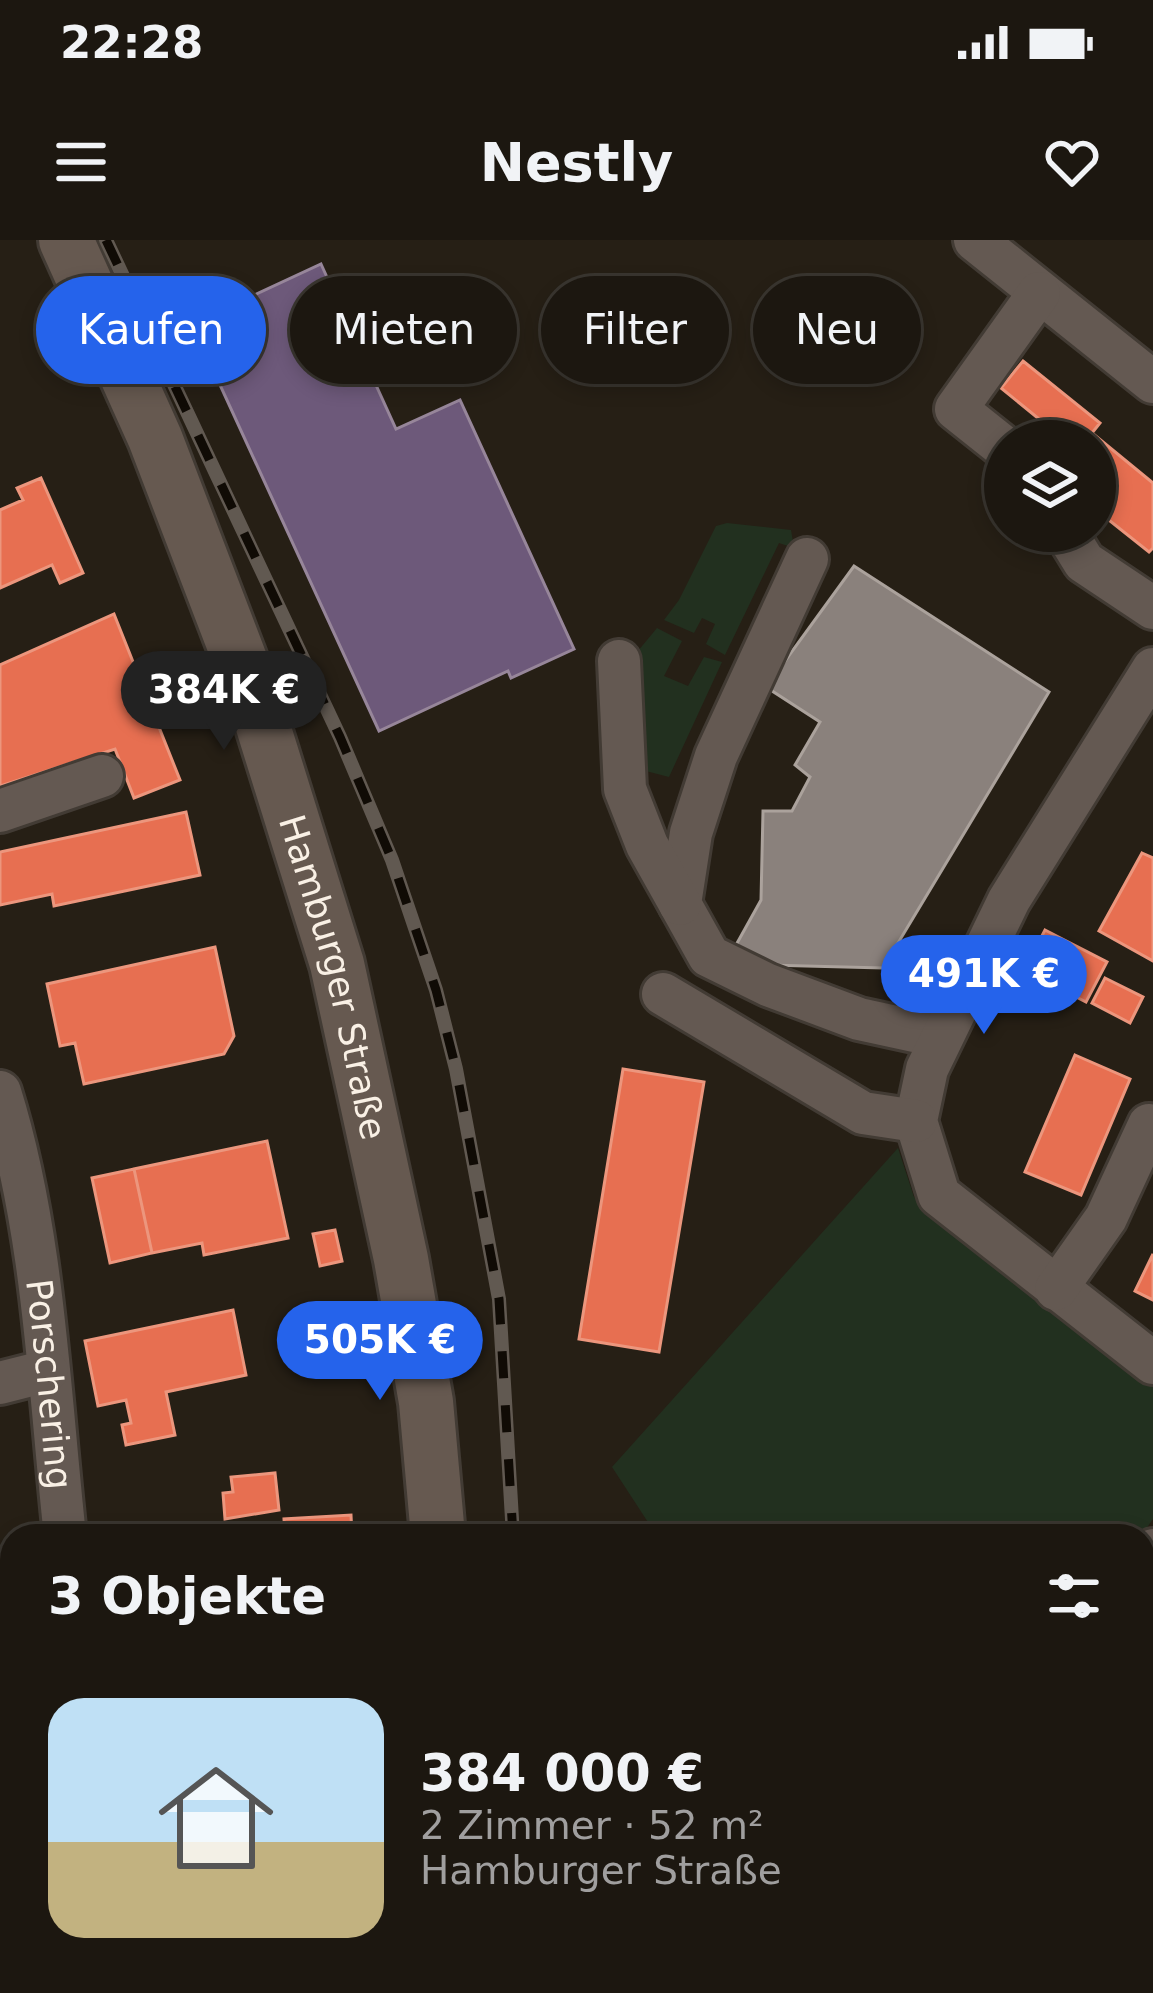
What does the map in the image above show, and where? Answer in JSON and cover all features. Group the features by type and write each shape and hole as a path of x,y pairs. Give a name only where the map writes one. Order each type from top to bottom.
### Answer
{"main road":[{"name":"Hamburger Straße","path":"66,240 155,438 253,694 337,964 401,1259 426,1402 437,1524"}],"street":[{"path":"975,240 1153,382"},
{"path":"984,431 956,409 1039,292"},
{"path":"1078,552 1084,562 1153,608"},
{"path":"680,904 691,833 716,756 807,559"},
{"path":"620,661 625,789 647,845 709,956 768,985 860,1018 942,1036"},
{"path":"1153,669 1010,900 927,1070 916,1121 939,1195 1153,1363"},
{"path":"0,811 102,776"},
{"path":"663,994 863,1113 916,1121"},
{"name":"Porschering","path":"0,1092 14,1138 64,1524"},
{"path":"1056,1289 1106,1218 1149,1125 1153,1127"},
{"path":"0,1383 47,1371"}],"green space":[{"path":"716,526 791,530 794,548 779,543 725,655 706,644 715,624 702,618 694,633 664,620"},
{"path":"657,628 682,641 664,676 688,686 704,657 722,662 669,777 642,770 628,663"},
{"path":"898,1148 914,1197 1153,1381 1149,1524 649,1524 612,1467"}],"building: Handel":[{"path":"1023,361 1096,420 1040,420 1001,388"},
{"path":"1116,453 1153,483 1153,548 1149,552 1116,526"},
{"path":"41,478 83,573 60,583 52,565 0,588 0,510 23,500 17,488"},
{"path":"114,614 180,780 134,798 115,749 0,786 0,665"},
{"path":"186,812 200,875 54,906 52,894 0,905 0,852"},
{"path":"1142,853 1153,858 1153,961 1099,931"},
{"path":"1045,930 1107,962 1086,1002 1024,970"},
{"path":"215,947 234,1036 224,1054 84,1084 75,1043 60,1046 47,984"},
{"path":"1105,978 1143,997 1130,1023 1092,1003"},
{"path":"1075,1055 1130,1079 1081,1195 1025,1172"},
{"path":"623,1069 704,1082 659,1352 579,1339"},
{"path":"267,1141 288,1238 204,1255 202,1243 152,1253 134,1169"},
{"path":"134,1169 152,1253 110,1263 92,1178"},
{"path":"335,1230 342,1261 320,1266 313,1234"},
{"path":"1153,1254 1153,1300 1135,1291"},
{"path":"233,1310 246,1375 166,1392 175,1435 126,1445 122,1425 131,1423 126,1400 98,1406 85,1341"},
{"path":"275,1473 279,1510 225,1519 223,1493 233,1492 231,1477"},
{"path":"351,1515 351,1524 284,1524 284,1519"}],"building: Büros":[{"path":"321,264 326,276 295,276"},
{"path":"290,278 290,384 376,384 396,429 460,400 574,649 511,678 508,671 379,731 220,384 266,384 266,290"}],"building: Industrie":[{"path":"854,566 1049,692 883,968 767,965 736,945 761,900 763,811 792,811 810,777 795,765 820,722 766,687"}],"railway":[{"path":"106,240 340,737 392,860 436,990 456,1069 499,1299 512,1524"}]}
